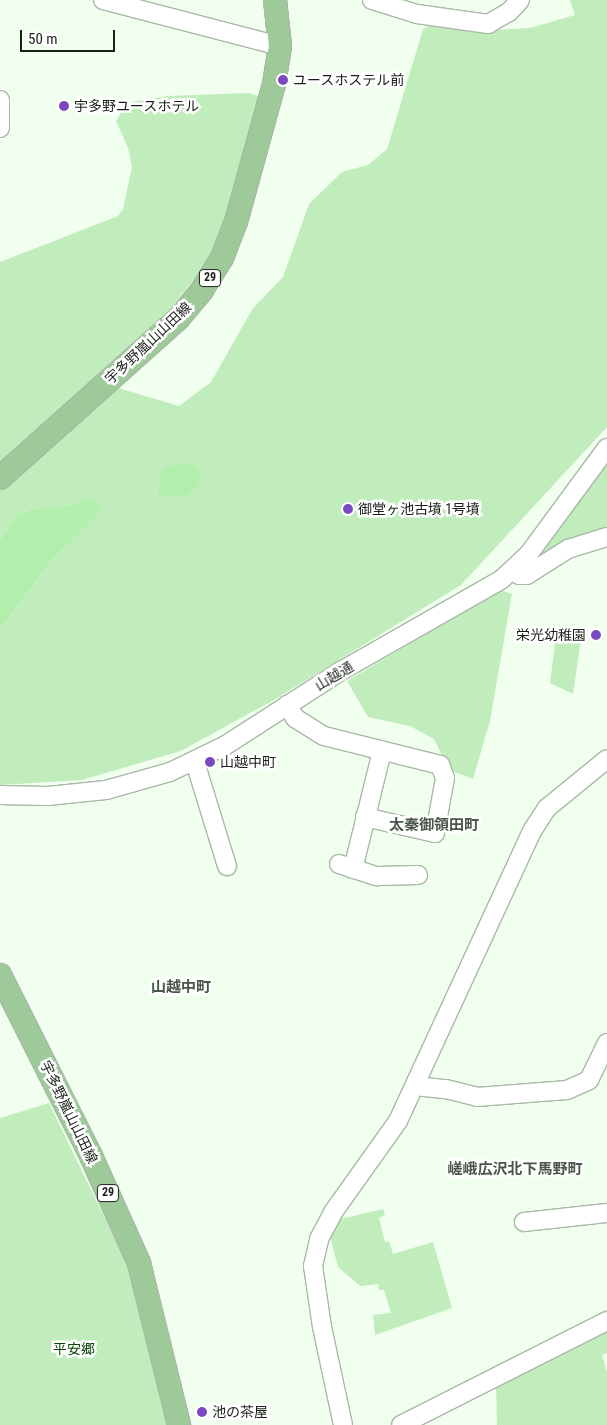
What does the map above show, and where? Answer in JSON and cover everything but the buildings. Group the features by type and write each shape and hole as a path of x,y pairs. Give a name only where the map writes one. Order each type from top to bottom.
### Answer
{"main road":[{"name":"宇多野嵐山山田線","path":"0,478 178,319 202,290 222,258 236,222 274,84 280,46 275,0"},
{"name":"宇多野嵐山山田線","path":"0,975 91,1156 139,1264 179,1425"}],"street":[{"path":"102,0 280,46"},
{"path":"372,0 418,14 488,24 509,12 520,0"},
{"path":"0,100 0,128"},
{"name":"山越通","path":"0,795 48,796 106,790 157,777 195,762 341,670 481,594 513,569 541,538 607,448"},
{"path":"513,569 518,575 527,575 568,549 607,537"},
{"path":"286,706 295,718 324,736 440,765 445,778 437,813 437,829 435,833 365,817"},
{"path":"382,751 365,817 346,866 377,876 418,876"},
{"path":"343,1425 322,1327 313,1266 319,1239 330,1218 398,1121 532,830 547,808 607,759"},
{"path":"195,762 227,866"},
{"path":"415,1086 446,1089 477,1097 567,1090 589,1080 607,1044"},
{"path":"524,1222 607,1213"},
{"path":"401,1425 607,1321"}],"green space":[{"path":"570,0 607,0 607,427 461,585 272,701 181,751 82,780 0,785 0,629 52,560 84,527 90,497 68,506 30,509 14,517 0,541 0,488 115,387 179,406 211,382 253,308 283,277 309,204 342,172 368,165 387,149 423,29 436,21 492,30 530,28 575,15"},
{"path":"249,93 261,97 228,217 206,265 167,312 0,467 0,262 118,216 123,209 132,167 128,148 116,121 127,103 167,96"},
{"path":"607,464 607,531 537,558"},
{"path":"500,590 512,594 490,721 473,779 449,770 434,739 410,726 368,717 347,681"},
{"path":"557,627 582,632 573,694 550,683"},
{"name":"平安郷","path":"49,1103 134,1278 169,1425 0,1425 0,1118"},
{"path":"383,1209 385,1215 379,1218 385,1242 389,1241 393,1254 433,1242 452,1308 375,1335 373,1315 391,1313 384,1290 379,1290 378,1284 360,1286 338,1267 328,1229 332,1221"},
{"path":"607,1321 607,1353 602,1355 607,1372 607,1425 497,1425 496,1385"}],"shaded area":[{"path":"193,463 200,472 199,485 184,497 158,495 161,470 171,465"},
{"path":"90,497 100,504 98,514 52,560 0,629 0,541 14,517 30,509 68,506"}],"place":[{"name":"ユースホステル前","path":"283,80"},
{"name":"宇多野ユースホテル","path":"64,106"},
{"name":"御堂ヶ池古墳 1号墳","path":"348,509"},
{"name":"栄光幼稚園","path":"596,635"},
{"name":"山越中町","path":"210,762"},
{"name":"池の茶屋","path":"202,1412"}],"district":[{"name":"太秦御領田町","path":"434,826"},
{"name":"山越中町","path":"181,988"},
{"name":"嵯峨広沢北下馬野町","path":"515,1170"}]}
